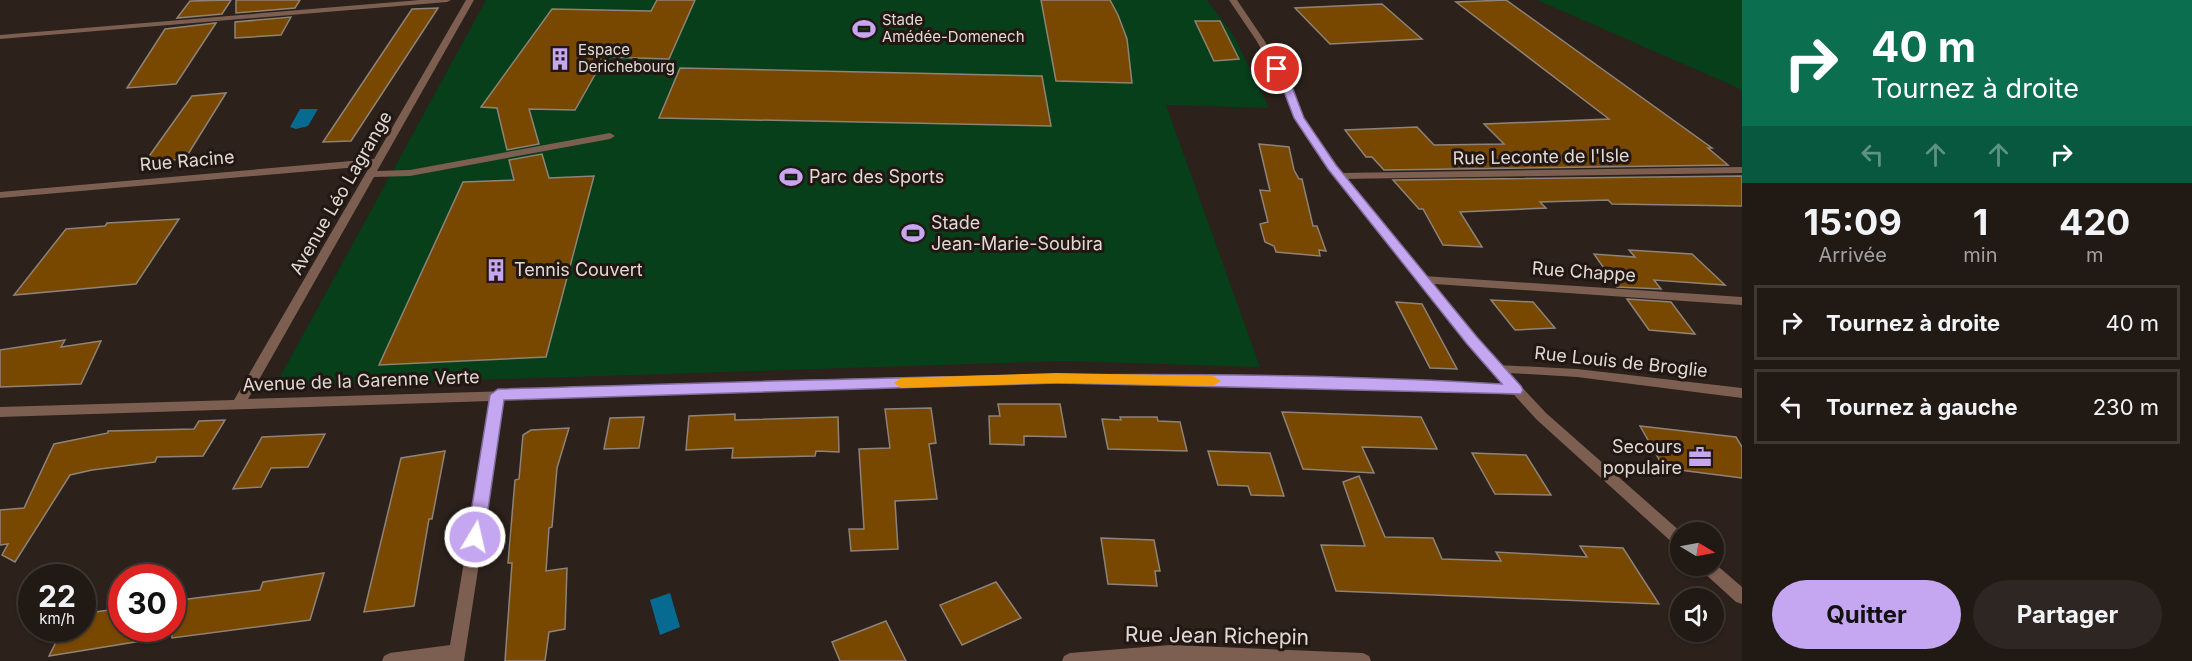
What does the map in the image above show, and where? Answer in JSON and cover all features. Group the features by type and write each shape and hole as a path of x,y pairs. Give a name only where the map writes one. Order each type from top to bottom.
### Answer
{"street":[{"path":"0,37 372,3 447,0"},
{"name":"Avenue Léo Lagrange","path":"239,403 470,0"},
{"path":"1233,0 1260,40 1288,89 1299,118 1340,176 1497,369 1540,416 1670,532"},
{"path":"370,174 410,173 610,136"},
{"name":"Rue Racine","path":"0,195 378,162"},
{"name":"Rue Leconte de l'Isle","path":"1340,176 1742,170"},
{"name":"Rue Chappe","path":"1424,280 1742,301"},
{"name":"Rue Louis de Broglie","path":"1497,369 1577,373 1742,393"},
{"name":"Avenue de la Garenne Verte","path":"0,412 1057,378 1436,385 1515,390"},
{"path":"390,661 457,656 498,395"},
{"path":"1718,576 1742,597"},
{"name":"Rue Jean Richepin","path":"1070,661 1171,653 1363,661"}],"green space":[{"name":"Parc des Sports","path":"486,0 1207,0 1234,36 1269,108 1166,105 1260,367 1062,361 288,386 280,377"},
{"path":"1537,0 1742,0 1742,90 1736,87"}],"water":[{"path":"300,109 318,109 308,126 296,129 290,127"},
{"path":"670,593 680,627 660,635 650,600"}],"building":[{"path":"231,0 222,14 177,18 190,1"},
{"path":"236,0 300,0 295,8 236,13"},
{"name":"Espace Derichebourg","path":"657,0 695,0 669,59 605,57 575,110 529,109 539,144 507,150 497,108 481,107 552,9 651,11"},
{"path":"1041,0 1110,0 1127,39 1132,83 1056,81"},
{"path":"1506,0 1712,148 1708,148 1728,165 1384,170 1372,157 1366,157 1345,130 1417,127 1434,145 1504,144 1484,124 1609,119 1456,2"},
{"path":"1382,4 1422,39 1330,44 1295,8"},
{"path":"438,8 351,141 323,142 412,9"},
{"path":"291,17 281,35 235,38 235,22"},
{"path":"1195,21 1220,21 1239,59 1214,61"},
{"path":"216,23 176,84 127,88 165,29"},
{"path":"680,68 1042,76 1051,126 659,118"},
{"path":"226,93 185,159 145,162 192,96"},
{"path":"1259,144 1289,147 1294,170 1299,179 1302,179 1313,226 1317,226 1326,251 1319,250 1320,256 1276,252 1274,246 1265,242 1260,224 1268,222 1260,190 1270,191"},
{"name":"Tennis Couvert","path":"542,154 549,178 594,176 546,357 379,365 463,182 514,180 509,160"},
{"path":"1742,176 1742,206 1612,204 1608,200 1540,202 1546,208 1460,212 1482,247 1443,245 1423,209 1419,209 1393,180"},
{"path":"179,219 136,284 14,295 66,229 105,226 107,223"},
{"path":"1629,250 1692,254 1725,285 1654,280 1661,289 1617,287 1594,254 1635,257"},
{"path":"1627,299 1671,302 1695,334 1649,330"},
{"path":"1491,300 1533,302 1555,328 1515,330"},
{"path":"1396,302 1422,304 1457,369 1430,368"},
{"path":"65,340 61,347 101,341 81,384 0,387 0,350"},
{"path":"998,404 1060,404 1066,437 1024,436 1024,445 990,444 989,416 1000,416"},
{"path":"931,408 936,443 929,444 937,499 895,501 898,549 851,551 849,529 864,529 859,449 890,448 885,409"},
{"path":"1282,412 1421,417 1437,449 1362,447 1374,473 1303,469"},
{"path":"735,414 735,420 838,417 839,452 816,451 815,456 732,458 733,448 686,450 689,416"},
{"path":"644,417 639,448 604,449 610,418"},
{"path":"1120,417 1157,417 1158,421 1180,422 1187,451 1108,449 1102,419 1121,420"},
{"path":"225,420 203,456 157,457 155,462 70,475 15,562 2,555 8,544 0,545 0,510 24,508 54,444 108,433 108,431 194,429 199,421"},
{"name":"Secours populaire","path":"1640,426 1736,437 1742,447 1742,478 1664,468"},
{"path":"569,428 557,468 546,571 567,568 565,629 549,632 545,661 505,661 512,563 508,563 515,480 519,479 523,435 531,430"},
{"path":"325,434 308,467 271,468 261,487 233,489 262,437"},
{"path":"445,451 432,519 429,519 414,606 364,612 401,458"},
{"path":"1208,451 1270,453 1284,496 1251,495 1248,486 1218,485"},
{"path":"1472,453 1526,455 1551,495 1495,494"},
{"path":"1359,476 1385,537 1433,538 1442,559 1501,561 1496,552 1587,557 1580,546 1623,548 1659,604 1336,591 1321,545 1365,546 1343,482"},
{"path":"1101,538 1154,540 1160,571 1155,571 1157,586 1108,584"},
{"path":"324,573 310,620 186,636 186,599 260,590 263,582"},
{"path":"996,582 1021,618 962,645 940,605"},
{"path":"108,610 108,642 135,642 49,656 56,642 96,642 96,612"},
{"path":"886,621 906,661 840,661 832,642"}],"slow traffic":[{"path":"901,383 1057,378 1213,381"}],"place":[{"name":"Stade Amédée-Domenech","path":"864,29"},
{"name":"Espace Derichebourg","path":"560,59"},
{"name":"Parc des Sports","path":"791,177"},
{"name":"Stade Jean-Marie-Soubira","path":"913,233"},
{"name":"Tennis Couvert","path":"496,270"},
{"name":"Secours populaire","path":"1700,457"}],"route":[{"path":"475,537 498,395 1057,378 1436,385 1515,390 1472,341 1332,167 1299,118 1288,89 1277,69"}]}
